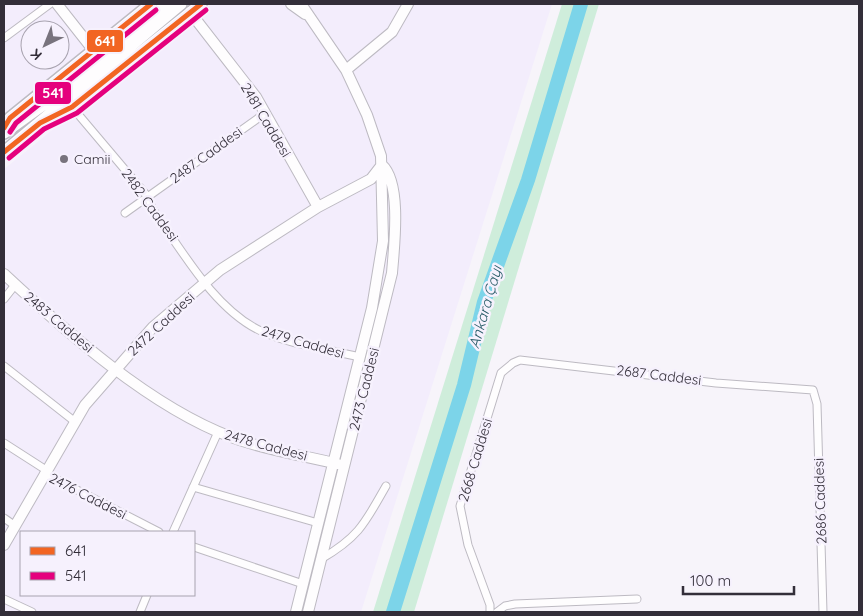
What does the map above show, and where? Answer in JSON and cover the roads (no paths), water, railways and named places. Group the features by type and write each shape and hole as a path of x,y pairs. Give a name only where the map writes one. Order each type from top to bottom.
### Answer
{"main road":[{"path":"5,120 151,4"},
{"path":"4,133 43,105 167,4"},
{"path":"4,152 181,4"},
{"path":"40,123 72,107 201,4"}],"street":[{"path":"4,38 50,4"},
{"path":"57,4 94,51"},
{"name":"2473 Caddesi","path":"291,4 308,16"},
{"name":"2473 Caddesi","path":"296,612 372,308 384,230 381,156 367,115 346,70 301,4"},
{"path":"346,70 392,32 408,4"},
{"name":"2481 Caddesi","path":"190,12 256,97 318,207"},
{"path":"4,30 12,32"},
{"name":"2482 Caddesi","path":"72,107 148,197 152,208 205,283"},
{"name":"2487 Caddesi","path":"125,214 264,114"},
{"name":"2473 Caddesi","path":"308,612 392,273 393,194 387,170 382,165"},
{"name":"2472 Caddesi","path":"4,545 74,422 115,369 154,327 205,283 265,240 318,207 371,179 382,165"},
{"name":"2483 Caddesi","path":"4,274 115,369"},
{"name":"2479 Caddesi","path":"205,283 239,316 263,332 359,357"},
{"path":"4,299 16,284"},
{"name":"2687 Caddesi","path":"506,367 520,360 716,383 813,390"},
{"path":"4,366 74,422"},
{"name":"2668 Caddesi","path":"490,612 490,606 468,545 460,506 501,373 506,367"},
{"name":"2478 Caddesi","path":"115,369 180,412 218,432 245,442 344,465"},
{"name":"2686 Caddesi","path":"813,390 817,404 823,612"},
{"path":"173,531 218,432"},
{"name":"2476 Caddesi","path":"4,444 45,472 157,531"},
{"path":"321,559 342,547 356,535 386,486"},
{"path":"193,487 318,523"},
{"path":"4,518 14,525"},
{"path":"195,547 303,584"},
{"path":"140,612 147,596"},
{"path":"4,598 32,612"},
{"path":"497,612 506,606 515,604 637,598"}],"waterway":[{"name":"Ankara Çayı","path":"393,612 464,385 484,302 528,180 581,4"}],"place":[{"name":"Camii","path":"64,159"}]}
